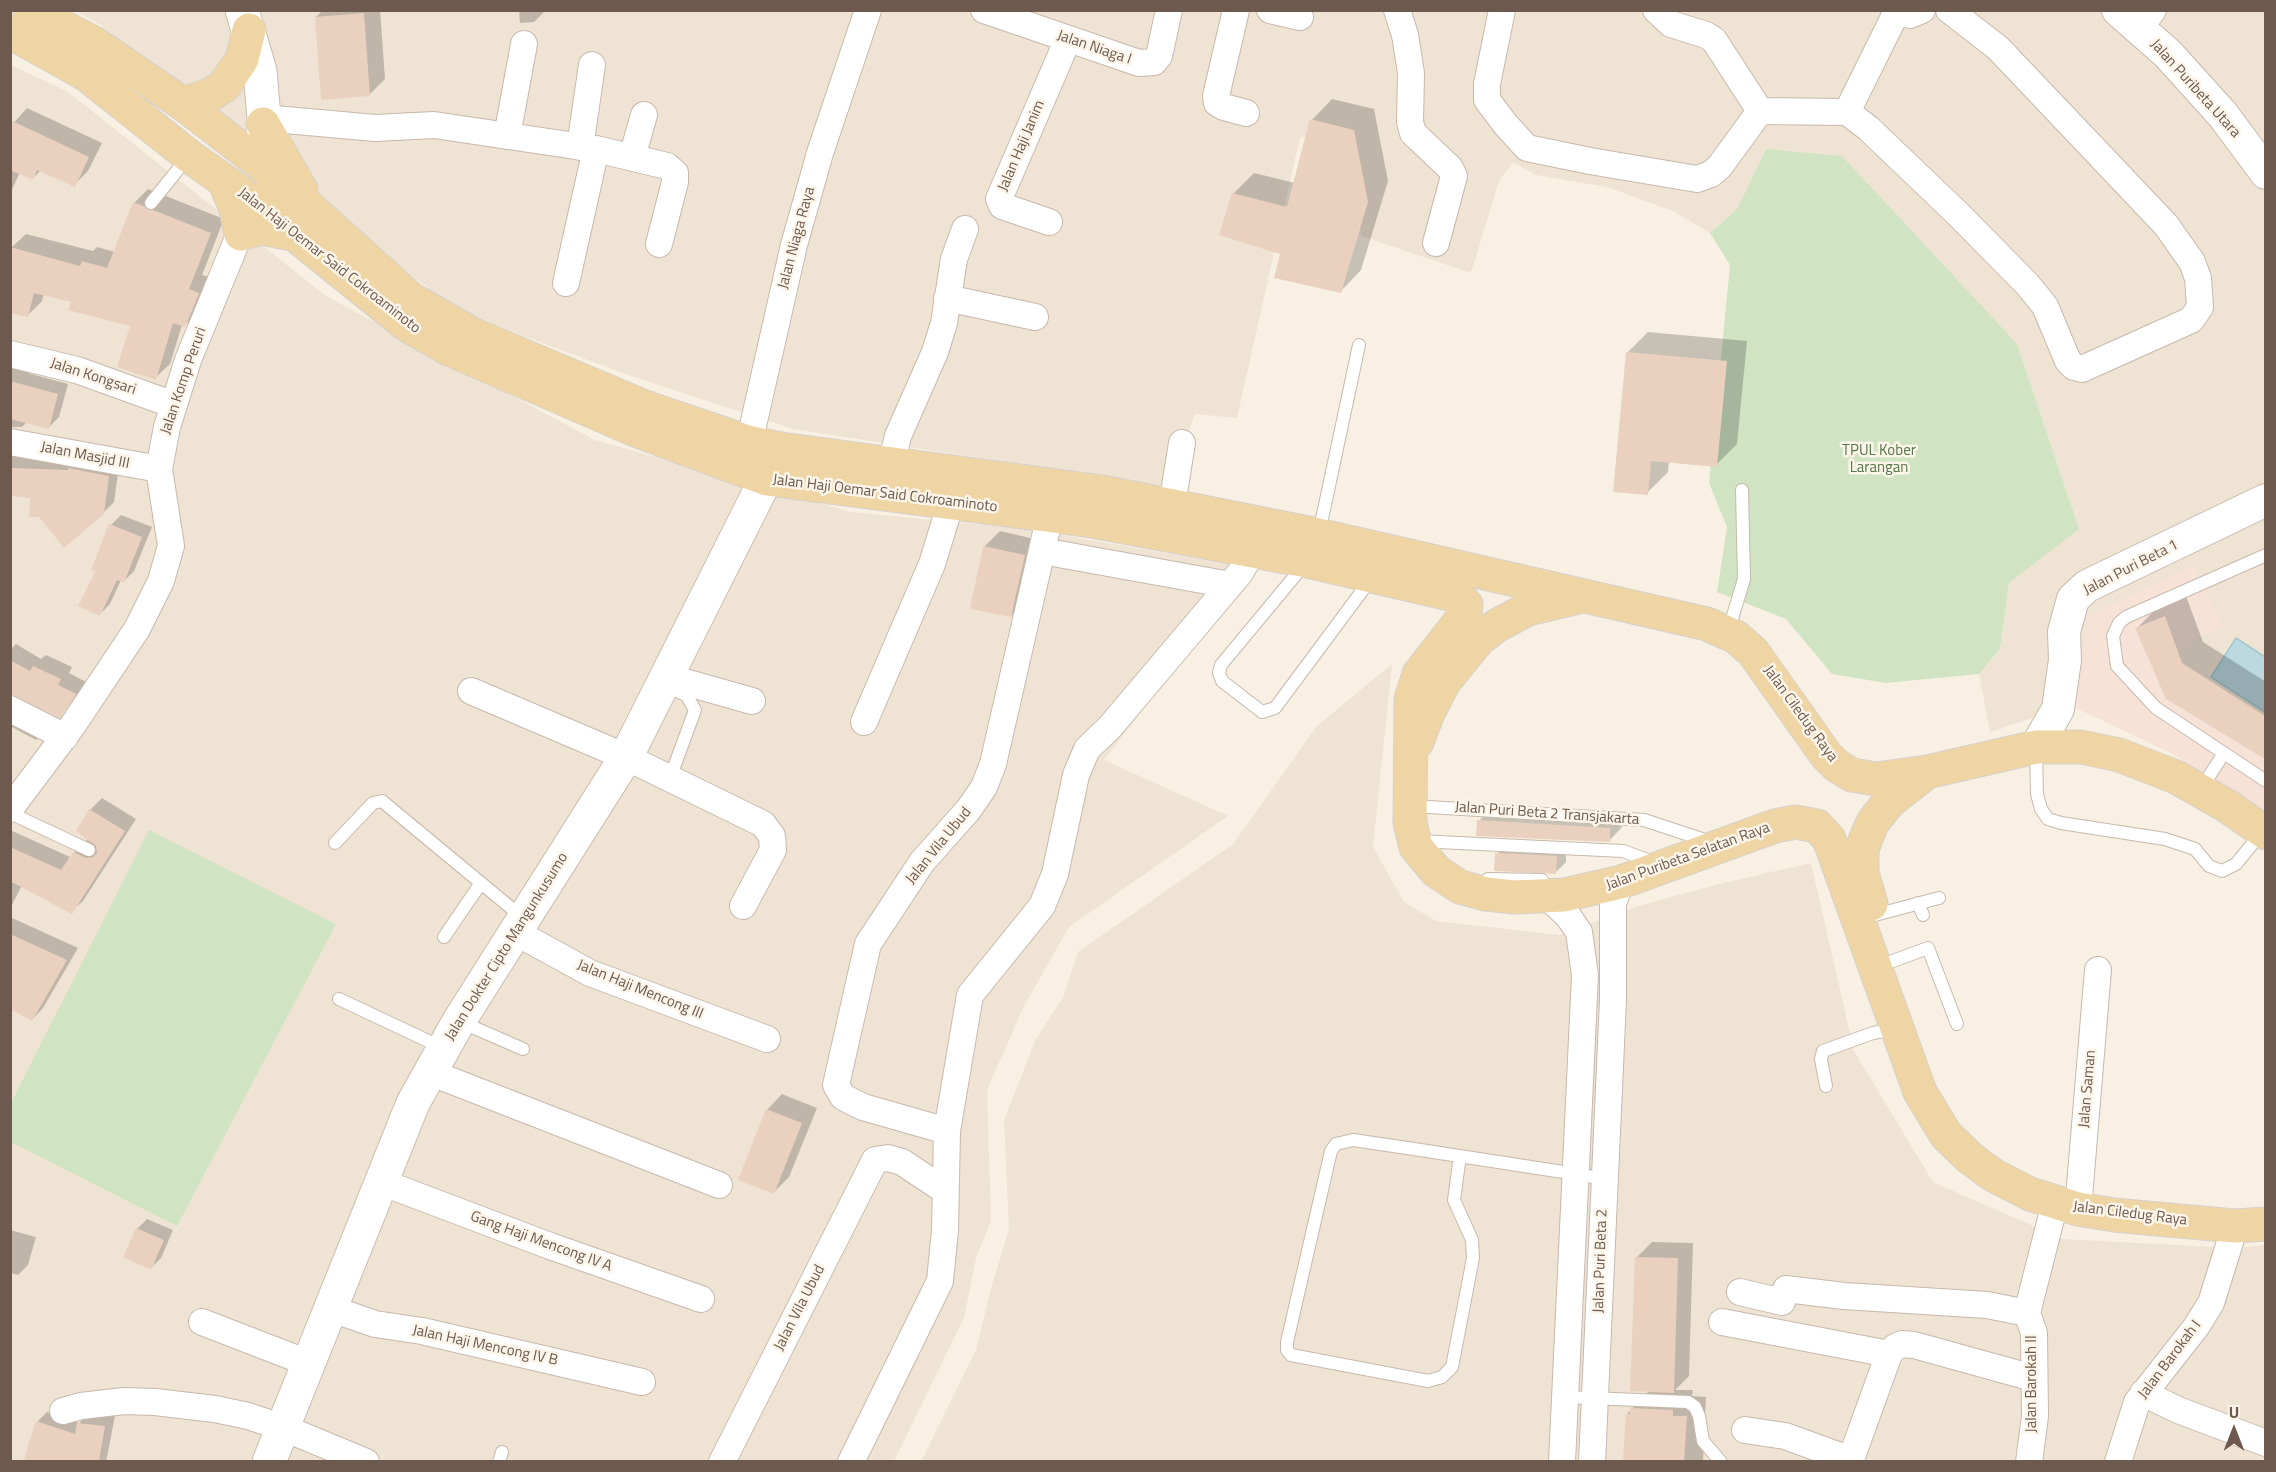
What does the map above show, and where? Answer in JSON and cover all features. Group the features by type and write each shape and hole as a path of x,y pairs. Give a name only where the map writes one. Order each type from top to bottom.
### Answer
{"main road":[{"name":"Jalan Haji Oemar Said Cokroaminoto","path":"30,10 94,43 183,104 261,164 305,224"},
{"path":"183,104 210,95 224,86 242,59 245,20"},
{"path":"245,20 260,71 264,121 261,164 253,201"},
{"name":"Jalan Haji Oemar Said Cokroaminoto","path":"10,32 87,75 225,183 253,201 305,224 441,318 472,334 645,407 760,460 951,502 1261,538 1384,564"},
{"path":"225,183 236,209 241,234 261,228 305,224 264,121"},
{"name":"Jalan Haji Oemar Said Cokroaminoto","path":"760,460 891,464 1102,492 1172,505 1261,538"},
{"name":"Jalan Dokter Cipto Mangunkusumo","path":"269,1461 381,1182 444,1047 626,757 666,680 760,460"},
{"name":"Jalan Ciledug Raya","path":"1384,564 1457,581 1596,598 1707,624 1728,633 1761,660 1826,755 1844,772 1870,779 1927,772 2036,747 2081,747 2119,755 2156,768 2200,790 2259,838"},
{"path":"1457,581 1466,612 1425,665 1413,686 1408,806 1419,851 1444,878 1468,890 1506,896 1555,886"},
{"path":"1408,763 1428,713 1444,682 1479,639 1496,626 1528,609 1560,600 1596,598"},
{"path":"1927,772 1889,802 1874,822 1866,838 1862,873 1919,1044 1949,1108 1971,1143 2018,1189"},
{"name":"Jalan Puribeta Selatan Raya","path":"1555,886 1590,891 1718,844 1795,822 1812,824 1826,833"},
{"name":"Jalan Ciledug Raya","path":"1826,833 1920,1092 1946,1135 1980,1166 2018,1189 2066,1206 2142,1218 2250,1225"},
{"path":"2142,1218 2265,1203"}],"street":[{"name":"Jalan Niaga Raya","path":"760,460 764,370 794,245 820,153 868,10"},
{"name":"Jalan Niaga I","path":"984,10 1021,17 1068,39 1130,61 1154,62 1159,56 1168,10"},
{"path":"1236,10 1216,96 1217,103 1224,107 1246,113"},
{"path":"1270,10 1300,17"},
{"path":"1397,10 1405,35 1411,73 1410,122 1413,133 1450,168 1454,176 1436,243"},
{"path":"1502,10 1486,92 1487,100 1527,148 1698,179 1711,174 1720,165 1760,111"},
{"path":"1656,10 1671,24 1706,35 1714,40 1760,111"},
{"path":"1847,112 1897,11 1910,15 1922,10"},
{"path":"1760,111 1847,112 1868,128 1958,213 2045,306 2068,361 2074,367 2082,369 2191,320 2200,307 2198,278 2192,261 2166,225 1998,48 1949,10"},
{"name":"Jalan Puribeta Utara","path":"2130,14 2223,115 2265,173"},
{"name":"Jalan Haji Janim","path":"1049,222 1002,206 999,199 1068,39"},
{"path":"507,136 524,44"},
{"path":"566,283 588,148 592,65"},
{"path":"632,156 644,115"},
{"path":"264,121 375,128 434,125 588,148 632,156 667,166 675,173 659,244"},
{"name":"Jalan Komp Peruri","path":"10,811 65,737 137,629 168,564 171,546 159,470 174,405 188,360 253,201"},
{"path":"891,464 898,436 935,352 954,259 965,229"},
{"path":"947,298 1035,317"},
{"name":"Jalan Kongsari","path":"10,354 77,370 174,405"},
{"name":"Jalan Masjid III","path":"10,442 159,470"},
{"path":"1172,505 1182,443"},
{"name":"Jalan Puri Beta 1","path":"2036,747 2058,709 2065,660 2064,633 2073,599 2087,586 2265,501"},
{"path":"864,722 932,564 951,502"},
{"name":"Jalan Vila Ubud","path":"947,1131 863,1107 843,1097 836,1085 868,944 921,862 969,809 984,787 993,764 1050,515"},
{"path":"851,1461 940,1281 945,1230 944,1190 947,1131 970,995 1042,906 1055,874 1076,775 1087,749 1110,727 1230,585 1261,538"},
{"path":"1042,551 1230,585"},
{"path":"666,680 752,701"},
{"path":"471,691 626,757 762,824 772,836 772,850 743,906"},
{"path":"10,709 65,737"},
{"name":"Jalan Puri Beta 2","path":"1592,1461 1610,1060 1613,903 1641,874"},
{"name":"Jalan Puri Beta 2","path":"1555,886 1568,916 1579,932 1585,975 1562,1461"},
{"name":"Jalan Haji Mencong III","path":"521,926 590,973 767,1039"},
{"name":"Jalan Saman","path":"2066,1206 2098,970"},
{"path":"1585,975 1613,973"},
{"path":"444,1047 719,1185"},
{"path":"1581,1063 1610,1060"},
{"name":"Jalan Vila Ubud","path":"722,1461 874,1160 888,1158 902,1162 944,1190"},
{"name":"Gang Haji Mencong IV A","path":"381,1182 550,1246 701,1299"},
{"name":"Jalan Barokah II","path":"2029,1461 2035,1416 2034,1333 2027,1313 2066,1206"},
{"name":"Jalan Barokah I","path":"2118,1461 2131,1415 2143,1393 2196,1327 2211,1303 2250,1225"},
{"path":"1740,1292 1782,1302 1786,1289 1844,1296 1987,1305 2027,1313"},
{"path":"1570,1304 1599,1305"},
{"name":"Jalan Haji Mencong IV B","path":"329,1308 375,1324 445,1336 642,1382"},
{"path":"202,1322 308,1363"},
{"path":"1722,1322 1889,1354"},
{"path":"1745,1430 1785,1436 1850,1461 1889,1354 1902,1344 1914,1345 2033,1378"},
{"path":"2143,1393 2178,1410 2265,1443"},
{"path":"63,1411 100,1403 155,1402 215,1409 248,1416 284,1428 366,1461"}],"lane":[{"path":"151,203 189,156"},
{"path":"1359,345 1313,548 1221,665 1219,673 1222,681 1262,712 1275,708 1384,564"},
{"path":"1728,633 1744,579 1742,490"},
{"path":"2265,555 2126,617 2119,623 2113,636 2117,666 2156,708 2265,781"},
{"path":"666,680 687,696 695,710 670,778"},
{"path":"2036,747 2037,794 2041,809 2048,819 2165,839 2195,849 2215,870 2229,869 2236,864 2259,838"},
{"path":"2200,790 2224,753"},
{"path":"335,843 373,803 382,801 481,883 521,926"},
{"name":"Jalan Puri Beta 2 Transjakarta","path":"1408,806 1644,820 1718,844"},
{"path":"10,811 89,850"},
{"path":"1419,851 1623,851 1641,874"},
{"path":"444,938 481,883"},
{"path":"1875,915 1920,909 1940,898"},
{"path":"1890,962 1928,948 1957,1024"},
{"path":"339,999 444,1047 523,1049"},
{"path":"1826,1086 1821,1059 1823,1052 1873,1034 1897,1029"},
{"path":"1460,1156 1454,1200 1472,1240 1473,1258 1452,1368 1442,1377 1428,1381 1291,1355 1287,1350 1287,1342 1331,1151 1336,1144 1353,1140 1460,1156 1605,1179"},
{"path":"1565,1397 1688,1402 1695,1407 1699,1416 1703,1441 1721,1461"}],"shaded area":[{"path":"75,11 2265,11 2265,814 2171,753 2070,705 1990,732 1979,674 2000,649 2009,583 1766,149 1737,209 1710,233 1673,211 1607,187 1536,175 1513,162 1499,181 1471,273 1361,236 1354,142 1300,137 1237,418 1195,414 1168,487 793,429 628,375 459,312 309,196 101,25"},
{"path":"11,65 68,92 326,296 595,440 851,512 1026,529 1252,568 1104,760 1228,816 1069,927 1023,1008 987,1090 991,1221 976,1258 964,1318 894,1461 11,1462"},
{"path":"2194,565 2223,627 2178,646 2187,671 2265,718 2265,814 2171,753 2070,705 2090,615"},
{"path":"1392,664 1373,847 1404,902 1436,921 1560,935 1635,907 1719,884 1811,863 1854,1051 1933,1182 2063,1239 2234,1248 2265,1245 2265,1461 921,1462 976,1350 991,1288 1009,1229 1004,1120 1035,1041 1063,997 1078,952 1233,844 1317,726"}],"green space":[{"name":"TPUL Kober Larangan","path":"1766,149 1842,156 2017,344 2079,529 2009,583 2000,649 1979,674 1886,683 1832,674 1786,619 1717,592 1727,527 1709,483 1730,265 1710,233 1737,209"},
{"path":"149,830 336,924 177,1226 11,1142 11,1103"}],"water":[{"path":"2236,638 2265,657 2265,712 2211,677"}],"building":[{"path":"364,13 370,96 321,100 315,17"},
{"path":"1310,119 1354,130 1368,202 1341,293 1274,278 1280,254 1219,235 1232,193 1287,207"},
{"path":"10,120 89,157 75,187 37,170 33,180 10,170"},
{"path":"133,202 211,233 189,289 199,293 198,296 185,327 173,323 156,380 117,367 130,326 68,310 71,302 34,293 28,317 10,313 10,247 80,266 82,261 107,268"},
{"path":"1626,352 1727,361 1717,467 1651,461 1648,495 1613,492"},
{"path":"10,381 58,394 49,429 10,419"},
{"path":"10,468 68,470 68,468 109,476 104,514 64,548 39,517 29,517 30,498 10,496"},
{"path":"109,524 142,537 124,583 117,580 100,616 78,606 95,572 91,570"},
{"path":"983,546 1025,555 1011,617 970,609"},
{"path":"2165,616 2182,663 2265,716 2265,759 2166,699 2135,628"},
{"path":"10,660 30,671 33,666 61,679 58,685 76,694 60,718 10,694"},
{"path":"89,809 125,831 72,914 10,881 10,847 61,870 73,852 86,858 93,857 97,853 96,846 76,831"},
{"path":"1477,820 1610,828 1610,842 1476,836"},
{"path":"1495,853 1557,856 1556,874 1494,871"},
{"path":"10,934 67,960 32,1021 10,1009"},
{"path":"766,1109 802,1123 774,1194 738,1180"},
{"path":"136,1228 164,1240 151,1270 123,1257"},
{"path":"1635,1257 1678,1258 1674,1393 1630,1391"},
{"path":"1630,1408 1673,1410 1673,1416 1687,1416 1684,1461 1623,1461 1626,1414 1630,1414"},
{"path":"36,1421 75,1434 77,1423 105,1426 99,1461 24,1459"}]}
